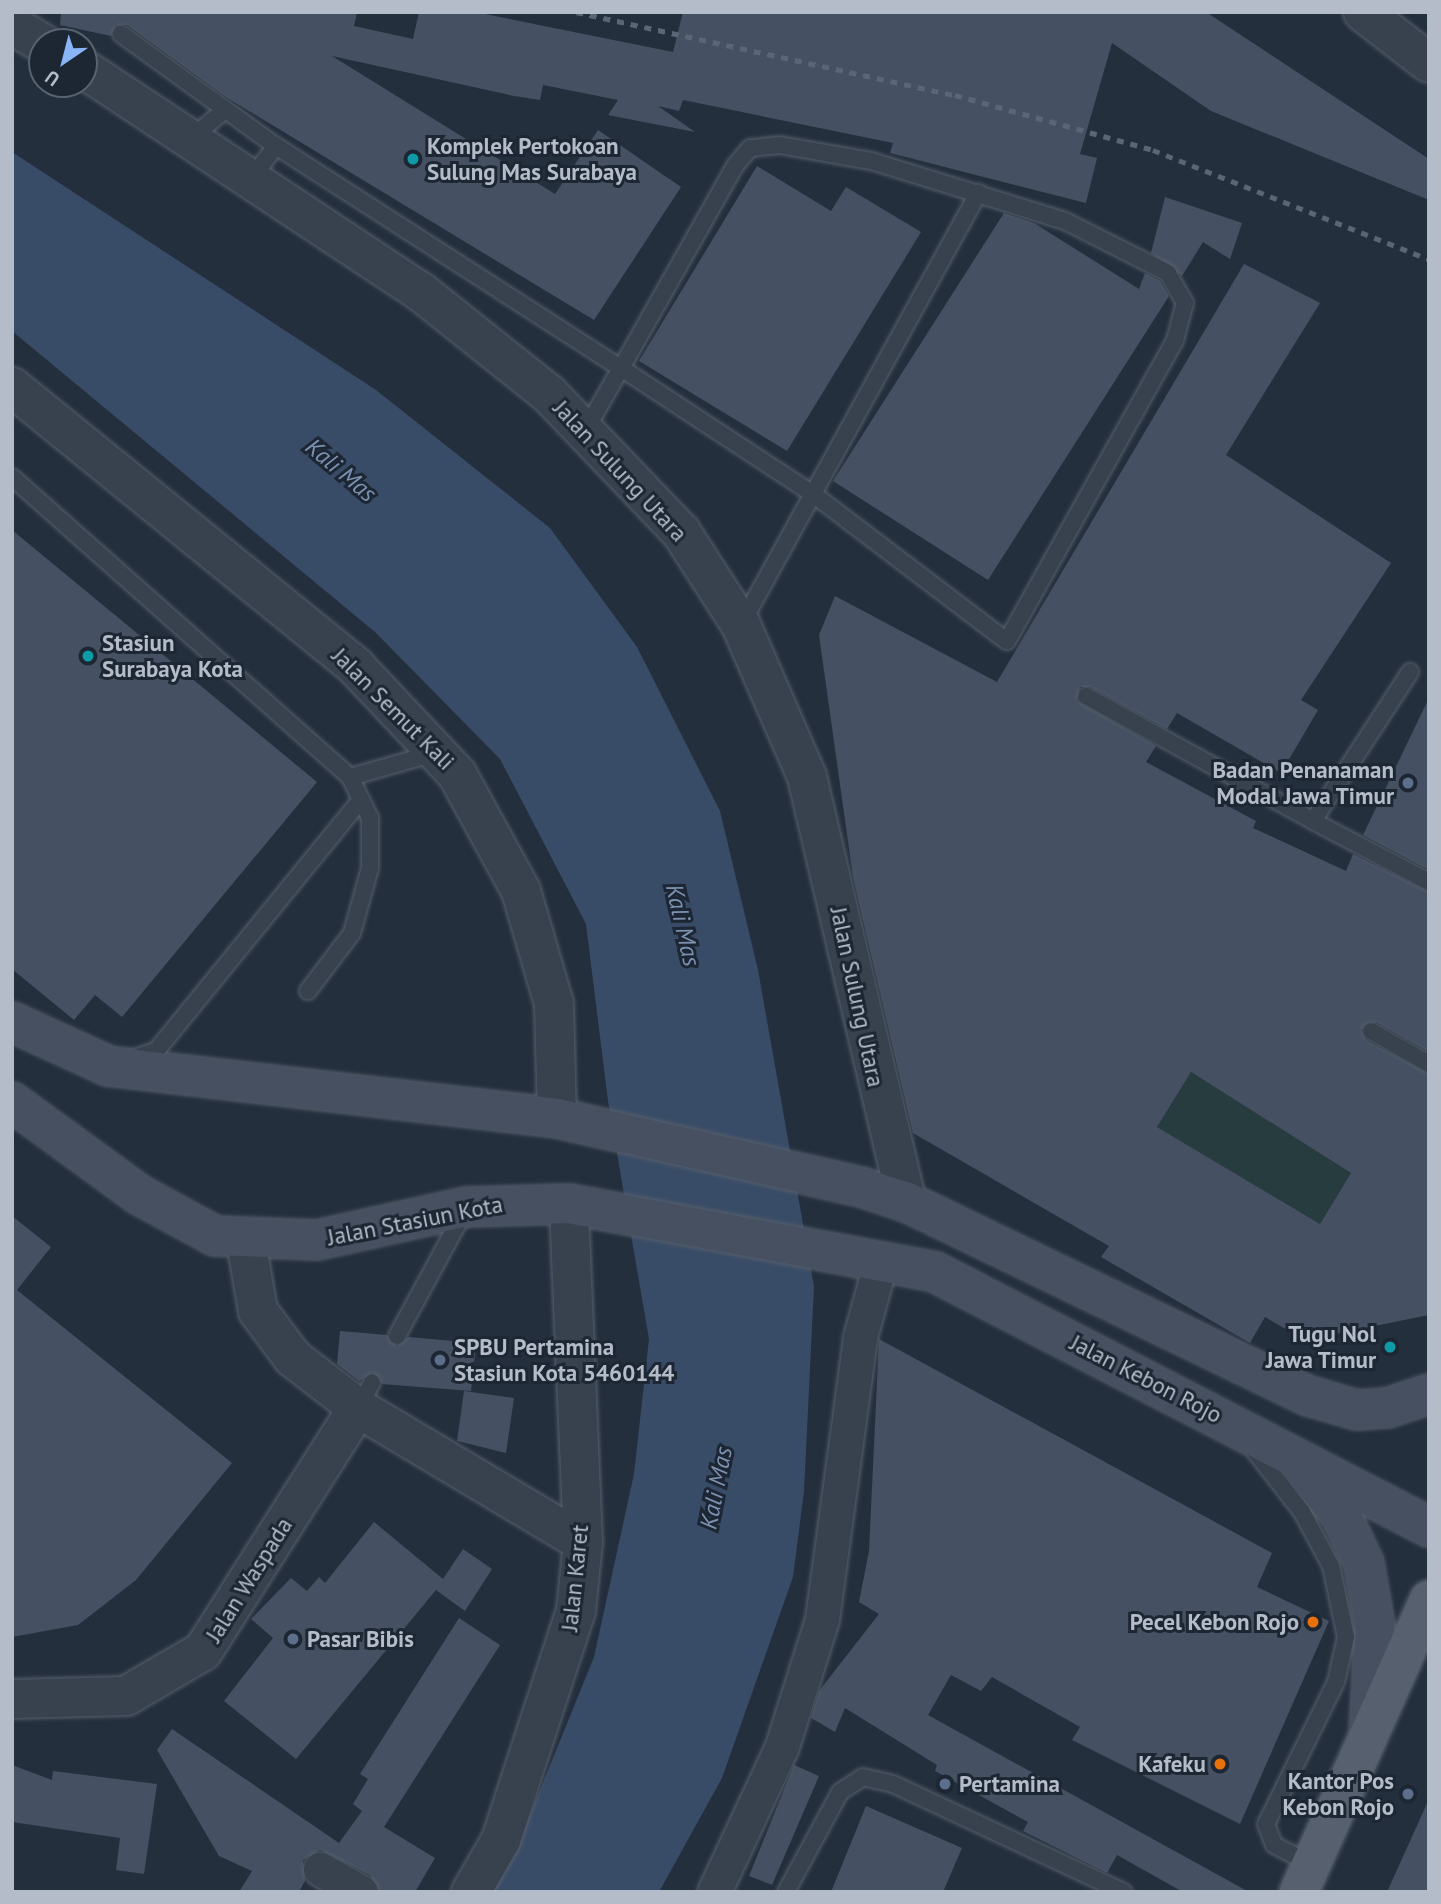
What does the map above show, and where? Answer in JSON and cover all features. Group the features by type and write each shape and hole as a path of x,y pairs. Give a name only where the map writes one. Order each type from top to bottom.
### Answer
{"main road":[{"path":"12,1022 108,1066 557,1118 864,1188 907,1202 1309,1396 1357,1410 1387,1408 1429,1394"},
{"name":"Jalan Stasiun Kota","path":"12,1102 186,1225 246,1241 317,1240 467,1207 569,1204 867,1257"},
{"name":"Jalan Kebon Rojo","path":"867,1257 935,1272 1429,1527"},
{"path":"1290,1454 1341,1515 1364,1563 1376,1626 1377,1722"},
{"path":"1305,1878 1377,1722 1429,1600"},
{"path":"1377,1722 1429,1659"}],"street":[{"path":"1363,12 1429,63"},
{"path":"12,24 28,34"},
{"name":"Jalan Sulung Utara","path":"98,78 421,292 586,429 681,532 741,625 807,777 907,1202"},
{"name":"Jalan Semut Kali","path":"12,387 356,667 457,774 521,891 554,1004 557,1118"},
{"name":"Jalan Karet","path":"471,1892 501,1840 560,1674 576,1611 583,1542 569,1204"},
{"path":"246,1241 258,1311 273,1338 365,1395 583,1542"},
{"path":"714,1892 782,1746 822,1619 860,1337 867,1257"},
{"name":"Jalan Waspada","path":"12,1699 126,1696 203,1651 365,1395"},
{"path":"320,1869 361,1892"}],"lane":[{"path":"121,34 276,146 621,368 813,494 1007,641 1175,340 1185,303 1168,272 1065,222 871,161 780,145 750,148 621,368 586,429"},
{"path":"191,138 225,110"},
{"path":"251,179 276,146"},
{"path":"741,625 978,193"},
{"path":"12,477 350,777 370,818 370,868 352,933 308,992"},
{"path":"1313,821 1410,672"},
{"path":"1086,696 1429,882"},
{"path":"350,777 437,752"},
{"path":"108,1066 156,1051 361,800"},
{"path":"1371,1031 1429,1064"},
{"path":"397,1336 467,1207"},
{"path":"1228,1421 1302,1512 1340,1596 1346,1637 1336,1682 1265,1833 1305,1878"},
{"path":"786,1892 841,1792 863,1777 893,1784 1124,1892"}],"green space":[{"path":"1191,1072 1351,1173 1320,1224 1157,1127"}],"water":[{"name":"Kali Mas","path":"12,152 376,390 550,528 637,647 720,811 758,970 814,1286 804,1491 793,1577 722,1778 659,1892 490,1892 527,1822 594,1657 634,1474 649,1339 608,1101 586,924 500,759 375,632 12,331"}],"building":[{"path":"61,12 357,12 354,26 413,39 419,12 475,12 673,52 683,12 1206,12 1429,159 1429,200 1211,111 1112,43 1080,154 1097,158 1086,203 890,153 893,143 683,100 679,111 658,106 695,132 608,115 618,100 543,85 540,100 514,96 332,56 555,194 598,130 681,187 594,320 226,97 127,25 116,25 111,36 98,33 98,28 60,25"},
{"path":"757,166 831,211 846,187 921,232 787,451 639,361"},
{"path":"1165,197 1242,223 1230,259 1203,242 1182,276 1151,253"},
{"path":"1004,213 1034,223 1139,289 1145,273 1160,281 1169,296 988,580 833,481"},
{"path":"1244,264 1320,303 1226,455 1391,563 1301,700 1318,710 1281,773 1177,713 1167,729 1090,687 1080,687 1077,701 1156,746 1146,762 1256,821 1253,828 1346,871 1353,854 1429,892 1429,1052 1376,1022 1361,1030 1366,1040 1429,1074 1429,1315 1305,1340 1265,1317 1250,1343 1101,1257 1109,1246 913,1133 853,877 819,635 835,596 997,682","holes":["1191,1072 1351,1173 1320,1224 1157,1127"]},
{"name":"Stasiun Surabaya Kota","path":"12,530 317,782 122,1017 95,995 74,1020 12,969"},
{"name":"Badan Penanaman Modal Jawa Timur","path":"1429,698 1429,870 1363,835"},
{"path":"12,1216 51,1247 17,1290 232,1463 136,1580 78,1625 12,1637"},
{"path":"340,1331 387,1335 397,1346 408,1337 476,1343 471,1391 382,1384 373,1373 359,1381 337,1364"},
{"path":"879,1339 1272,1553 1257,1587 1329,1621 1240,1824 1072,1740 1080,1727 992,1677 981,1691 951,1675 928,1715 1249,1892 1183,1892 1117,1855 1107,1873 1023,1831 1028,1822 935,1771 937,1765 845,1708 835,1732 811,1718 819,1691 879,1614 859,1602 869,1551"},
{"path":"464,1391 514,1398 506,1453 457,1441"},
{"path":"374,1522 443,1579 463,1549 492,1569 465,1611 436,1590 296,1759 224,1701 273,1638 251,1619 291,1578 307,1591 319,1577 325,1583"},
{"path":"459,1618 500,1645 384,1827 435,1858 415,1892 380,1892 370,1875 320,1850 303,1860 305,1881 299,1892 239,1892 252,1871 219,1856 157,1750 172,1729 339,1843 362,1811 353,1804 368,1779 360,1774"},
{"path":"12,1765 52,1780 53,1771 157,1784 144,1874 116,1870 120,1838 12,1822"},
{"path":"794,1765 819,1776 772,1885 749,1876"},
{"path":"1429,1799 1429,1892 1387,1892"},
{"path":"866,1806 962,1848 943,1892 831,1892"}],"railway":[{"path":"576,12 955,95 1153,150 1429,259"}],"place":[{"name":"Komplek Pertokoan Sulung Mas Surabaya","path":"413,159"},
{"name":"Stasiun Surabaya Kota","path":"88,656"},
{"name":"Badan Penanaman Modal Jawa Timur","path":"1408,783"},
{"name":"Tugu Nol Jawa Timur","path":"1390,1347"},
{"name":"SPBU Pertamina Stasiun Kota 5460144","path":"440,1360"},
{"name":"Pecel Kebon Rojo","path":"1313,1622"},
{"name":"Pasar Bibis","path":"293,1639"},
{"name":"Kafeku","path":"1220,1764"},
{"name":"Pertamina","path":"945,1784"},
{"name":"Kantor Pos Kebon Rojo","path":"1408,1794"}]}
